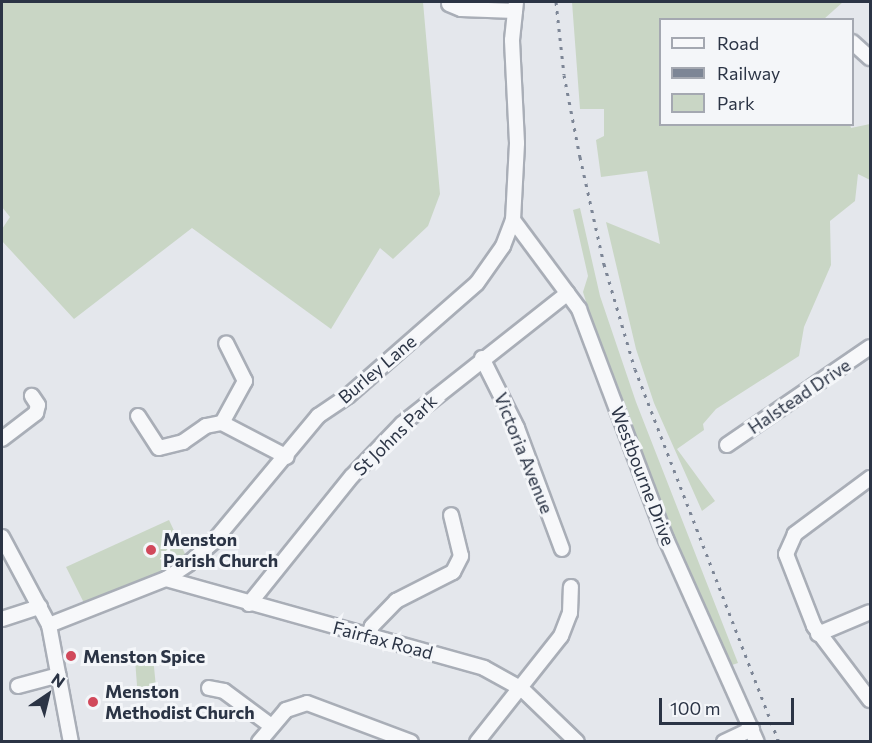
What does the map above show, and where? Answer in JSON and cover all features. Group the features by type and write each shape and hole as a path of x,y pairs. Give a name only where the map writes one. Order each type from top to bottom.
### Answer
{"street":[{"path":"449,4 461,9 515,6"},
{"name":"Burley Lane","path":"49,625 166,579 213,541 287,456 318,416 348,396 477,283 504,246 513,220 517,143 515,6"},
{"path":"854,44 870,58"},
{"name":"Westbourne Drive","path":"513,220 579,309 666,539 754,735"},
{"name":"St Johns Park","path":"249,604 276,568 388,438 482,358 568,293"},
{"path":"222,423 245,381 226,343"},
{"name":"Halstead Drive","path":"727,446 870,348"},
{"name":"Victoria Avenue","path":"482,358 516,428 562,549"},
{"path":"2,439 36,413 38,405 32,396"},
{"path":"138,416 155,444 162,448 183,442 206,426 222,423 287,456"},
{"path":"870,478 790,543 786,554 818,634 870,700"},
{"path":"369,635 372,626 396,601 453,572 461,556 452,515"},
{"path":"2,537 7,560 40,607 49,625 59,675 64,719 71,741"},
{"name":"Fairfax Road","path":"166,579 484,668 522,689 577,741"},
{"path":"477,741 522,689 561,636 570,613 571,587"},
{"path":"2,619 40,607"},
{"path":"818,634 870,612"},
{"path":"18,686 59,675"},
{"path":"208,688 224,692 270,725"},
{"path":"259,741 270,725 286,710 307,703 379,738 411,741"},
{"path":"724,741 754,735"}],"green space":[{"path":"2,2 423,2 440,194 428,226 393,259 380,248 331,329 192,228 74,319 2,241 2,229 10,217 2,207"},
{"path":"572,2 843,2 825,18 659,18 659,126 850,126 851,128 870,124 870,180 858,174 855,201 830,221 831,265 804,327 799,356 716,409 703,424 704,430 677,449 715,501 702,511 654,403 636,349 606,222 660,244 647,171 601,177 596,140 604,136 604,109 580,109"},
{"path":"580,208 600,296 636,402 738,663 729,666 673,541 592,321 583,292 588,276 573,210"},
{"path":"169,520 187,558 168,571 85,605 66,567"},
{"path":"153,657 157,697 138,699 135,659"}],"railway":[{"path":"556,2 564,75 580,157 604,264 635,369 779,742"}],"place":[{"name":"Menston Parish Church","path":"151,550"},
{"name":"Menston Spice","path":"71,656"},
{"name":"Menston Methodist Church","path":"93,702"}]}
